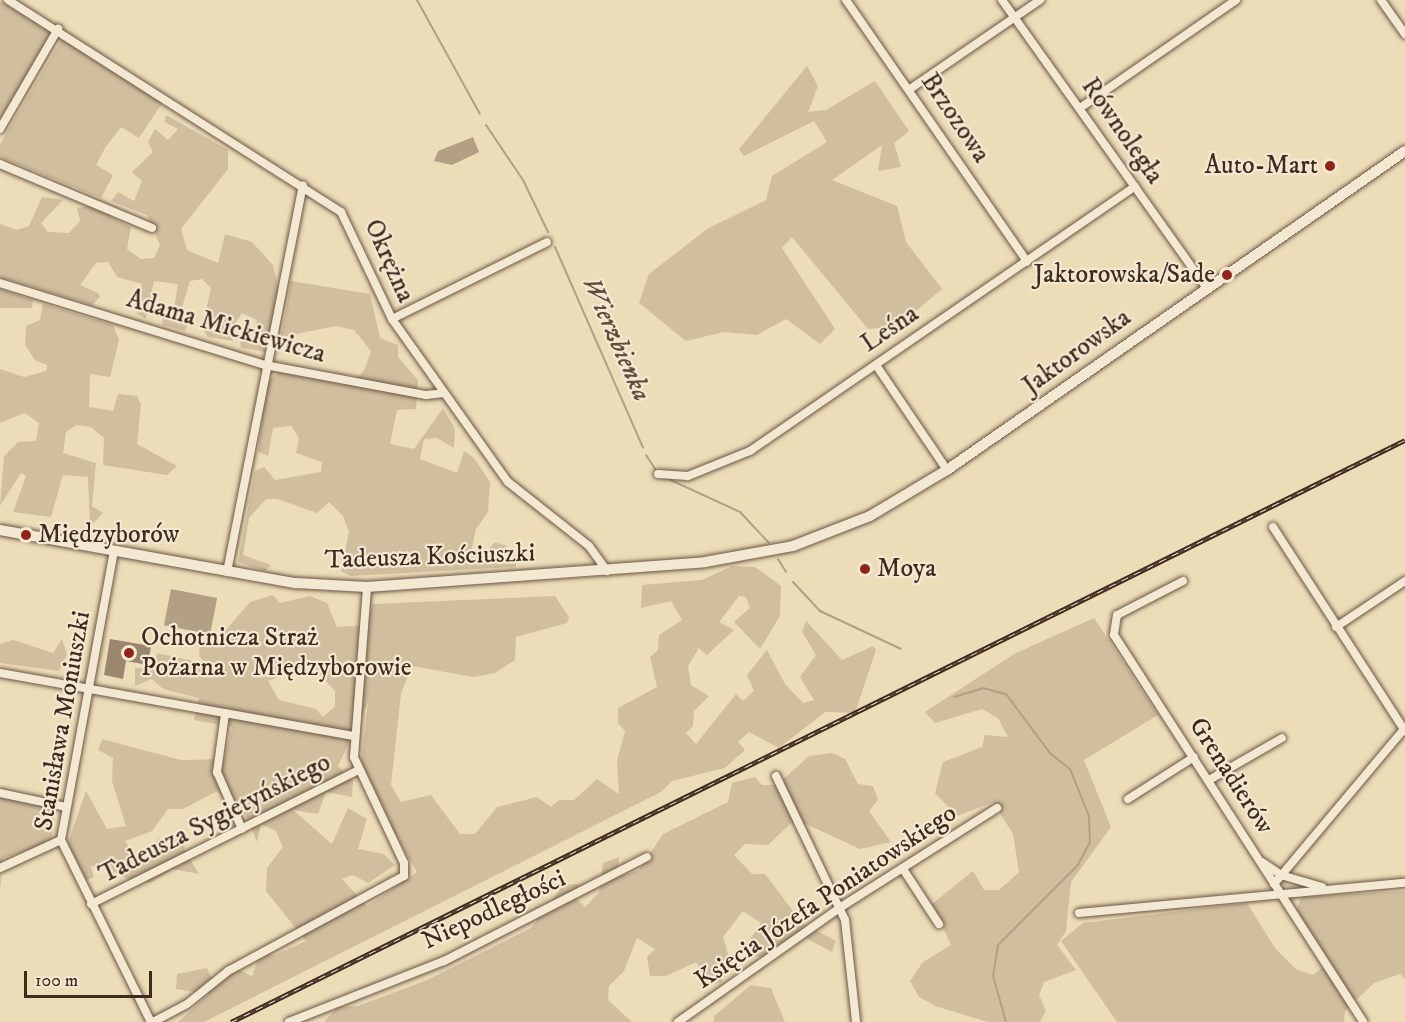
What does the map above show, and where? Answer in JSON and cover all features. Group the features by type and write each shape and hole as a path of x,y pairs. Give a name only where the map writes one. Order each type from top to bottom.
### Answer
{"main road":[{"name":"Jaktorowska","path":"793,546 870,516 947,470 1405,150"},
{"name":"Tadeusza Kościuszki","path":"0,530 227,572 367,587 734,559 793,546"}],"street":[{"name":"Okrężna","path":"8,0 58,29 303,185 348,219 392,319 508,482 589,546 607,570"},
{"name":"Równoległa","path":"1002,0 1207,288"},
{"path":"910,89 1040,0"},
{"path":"1080,108 1236,0"},
{"path":"1381,0 1405,34"},
{"name":"Brzozowa","path":"845,1 910,89 1027,261"},
{"path":"0,129 58,29"},
{"path":"0,164 152,228"},
{"path":"227,572 265,365 303,185"},
{"name":"Leśna","path":"658,474 688,476 750,451 1135,186"},
{"path":"392,319 547,242"},
{"name":"Adama Mickiewicza","path":"0,283 265,365 426,395 444,393"},
{"path":"876,365 947,470"},
{"path":"1274,526 1336,627 1404,730 1274,884"},
{"name":"Stanisława Moniuszki","path":"114,551 61,840 152,1022"},
{"path":"1336,627 1405,580"},
{"name":"Grenadierów","path":"1183,581 1117,615 1112,624 1261,861 1279,894 1363,1022"},
{"path":"152,1022 187,1004 228,971 400,879 405,863 357,771 352,736 367,587"},
{"path":"0,673 352,736"},
{"path":"225,714 217,772 242,829"},
{"path":"1209,780 1282,738"},
{"path":"1128,799 1194,757"},
{"name":"Tadeusza Sygietyńskiego","path":"91,904 357,771"},
{"path":"776,776 841,907 856,1022"},
{"path":"0,794 66,807"},
{"name":"Księcia Józefa Poniatowskiego","path":"678,1022 841,907 997,808"},
{"path":"0,868 61,840"},
{"name":"Niepodległości","path":"289,1022 444,961 647,857"},
{"path":"1261,861 1281,875 1333,889"},
{"path":"903,869 939,924"},
{"path":"1079,913 1405,883"}],"shaded area":[{"path":"0,1 53,33 0,118"},
{"path":"63,37 163,102 139,138 121,127 105,148 96,165 113,175 101,198 0,157 0,144"},
{"path":"807,66 818,86 808,112 826,110 875,81 909,131 894,143 901,167 878,171 882,145 832,180 897,206 906,242 942,289 898,326 868,329 792,237 782,248 835,329 820,344 786,319 757,335 724,332 686,341 639,303 649,274 707,229 766,200 772,176 827,142 814,121 744,156 739,149"},
{"path":"166,115 228,150 228,169 181,229 187,250 218,263 225,234 252,242 273,265 280,296 267,352 241,348 240,342 254,337 257,320 242,313 231,329 233,341 208,337 202,328 211,288 202,279 190,281 180,314 189,319 185,331 162,325 163,317 174,310 178,284 154,281 146,319 137,314 142,284 117,277 108,262 96,263 80,285 98,293 100,297 92,305 0,277 0,224 17,230 29,226 42,197 63,200 41,223 48,232 69,233 80,221 77,208 107,204 111,217 131,227 127,249 141,259 154,258 160,245 147,215 111,201 118,192 134,201 142,181 132,172 153,152 148,142 155,129 168,140 178,129 164,122"},
{"path":"473,137 479,152 452,165 434,161 438,151"},
{"path":"291,281 370,294 380,338 398,345 398,357 418,380 416,409 397,410 390,444 414,449 443,408 455,429 454,448 437,438 424,439 420,459 457,473 464,451 474,458 490,482 488,512 476,529 470,557 480,559 495,542 507,546 504,558 516,559 516,567 350,576 341,571 349,532 343,516 329,502 317,513 277,499 266,499 249,518 243,555 271,565 265,571 238,562 255,471 264,467 275,480 321,472 322,462 296,453 299,438 291,426 273,428 268,456 258,452 267,382 279,372 349,385 364,371 371,351 354,330 336,326 281,337"},
{"path":"0,289 33,300 32,308 0,308"},
{"path":"43,304 113,325 119,340 110,377 90,374 89,407 113,411 118,394 137,396 141,405 137,444 177,466 167,475 103,465 104,438 91,427 76,425 66,432 63,453 96,463 92,506 103,513 90,526 88,477 63,475 51,517 13,512 26,476 21,473 0,506 4,456 18,442 36,441 39,423 25,413 0,423 0,369 24,377 46,371 47,365 35,360 25,345 26,326 40,320"},
{"path":"732,566 755,567 781,586 780,616 760,649 734,622 750,608 746,597 739,596 719,622 734,630 707,655 699,648 688,666 691,685 709,696 694,711 693,726 686,733 696,744 736,694 743,701 754,691 747,675 767,650 785,684 803,703 814,700 800,677 816,655 802,632 806,621 842,660 873,646 876,650 855,713 825,712 779,748 749,732 738,742 745,750 725,768 672,781 661,792 204,1022 178,1022 209,994 176,989 177,974 207,968 214,983 237,969 252,976 260,954 275,955 306,941 266,891 267,868 283,847 276,831 261,824 257,842 246,815 217,791 183,809 168,809 152,831 125,841 136,860 143,860 159,838 166,846 182,832 185,851 199,874 173,869 150,883 135,883 105,867 91,866 94,877 86,880 68,843 86,791 107,829 126,826 112,781 113,758 98,750 102,739 181,760 224,759 232,727 194,720 199,698 163,689 152,679 135,686 135,668 154,669 157,653 206,664 199,656 200,641 219,638 250,602 273,595 280,603 310,596 327,603 337,627 366,625 373,604 555,596 569,617 567,623 516,637 515,660 495,673 473,677 412,666 401,693 391,785 401,802 431,795 460,834 475,834 497,807 537,797 551,807 559,800 574,800 597,779 619,794 617,761 625,731 618,723 618,708 657,687 650,657 658,650 659,635 682,620 671,601 641,608 642,585 702,580","holes":["310,664 335,691 335,706 323,717 316,709 279,700 268,681","368,702 360,772 417,872 367,906 342,879 353,875 368,883 395,865 384,854 358,849 367,819 348,808 332,844 293,810 318,814 326,792 352,797 353,781 338,766"]},
{"path":"171,589 217,598 210,634 164,625"},
{"path":"1094,618 1158,715 1084,760 1111,827 1071,882 1066,931 1057,945 1076,970 1044,982 1039,995 1046,1011 1040,1022 988,1022 935,1006 919,997 910,981 923,962 951,945 932,904 973,871 984,890 999,890 1019,872 1013,834 993,802 957,816 935,793 943,762 982,747 985,735 1008,737 998,718 982,709 935,723 925,712 1014,654"},
{"path":"62,639 67,654 59,671 0,663 0,644 13,640 53,653"},
{"path":"832,753 845,759 858,784 873,786 878,800 869,811 891,842 860,849 806,824 791,823 768,845 745,844 734,855 752,874 765,874 802,923 836,941 832,952 802,936 771,957 756,957 746,945 761,923 743,911 723,937 730,960 722,967 722,982 710,985 696,962 666,976 650,976 647,957 655,949 637,938 624,971 609,986 608,1000 632,1022 324,1022 338,1007 358,1006 427,980 531,928 563,885 579,884 576,898 585,907 599,893 603,863 619,857 617,877 639,870 663,834 728,802 732,783 755,777 762,785 777,785 809,756"},
{"path":"0,795 55,806 51,843 3,858 0,892"},
{"path":"1405,891 1405,979 1400,974 1374,983 1345,1011 1344,1022 1117,1022 1061,941 1083,923 1247,903 1275,948 1297,970 1313,975 1324,966 1296,912 1301,897"},
{"path":"751,985 771,988 785,1022 714,1022 714,1016"}],"building":[{"name":"Ochotnicza Straż Pożarna w Międzyborowie","path":"110,639 151,646 148,665 126,661 123,679 104,675"}],"waterway":[{"name":"Wierzbienka","path":"417,0 480,114"},
{"name":"Wierzbienka","path":"486,125 523,180 548,232"},
{"name":"Wierzbienka","path":"555,247 643,447"},
{"name":"Wierzbienka","path":"646,455 655,469"},
{"name":"Wierzbienka","path":"664,477 740,512 769,543"},
{"name":"Wierzbienka","path":"778,559 786,572"},
{"name":"Wierzbienka","path":"793,582 820,611 901,649"},
{"name":"Wierzbienka","path":"954,697 983,688 1006,694 1050,753 1070,769 1089,816 1090,842 1078,865 998,945 993,976 1006,1022"}],"railway":[{"path":"231,1022 1405,440"}],"place":[{"name":"Auto-Mart","path":"1330,166"},
{"name":"Jaktorowska/Sade","path":"1227,275"},
{"name":"Międzyborów","path":"26,535"},
{"name":"Moya","path":"865,569"},
{"name":"Ochotnicza Straż Pożarna w Międzyborowie","path":"129,653"}]}
